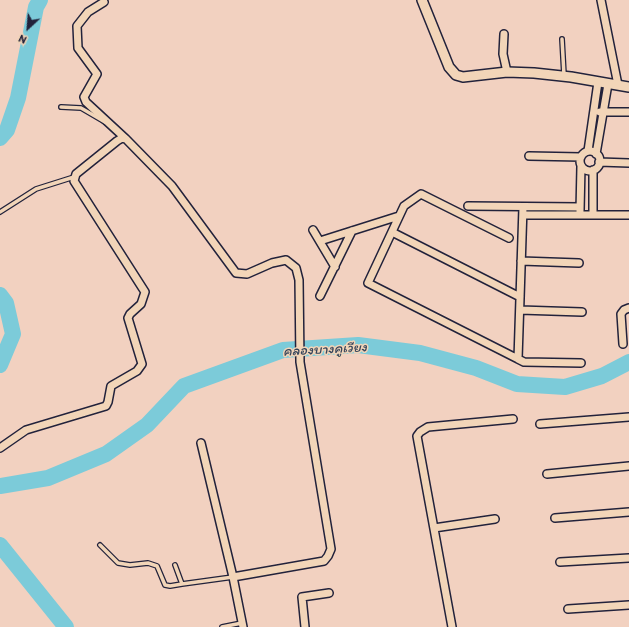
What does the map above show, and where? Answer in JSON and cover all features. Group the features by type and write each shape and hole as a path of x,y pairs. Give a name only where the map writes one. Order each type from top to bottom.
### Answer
{"street":[{"path":"422,0 449,67 456,75 463,77 507,72 564,76 629,87"},
{"path":"599,162 596,154 603,112 613,84 601,0"},
{"path":"104,2 88,12 77,26 78,48 97,74 97,78 86,90 84,97 86,102 126,139 172,186 236,273 247,274 281,260 286,260 296,268 301,295 300,362 331,549 328,556 324,560 233,577"},
{"path":"504,34 503,54 507,72"},
{"path":"529,156 581,157 588,151 598,82"},
{"path":"594,112 629,112"},
{"path":"0,448 26,430 106,406 111,386 137,371 142,364 128,318 130,314 141,304 145,292 74,181 74,177 117,141 122,138 126,139"},
{"path":"588,151 596,154"},
{"path":"580,215 581,157"},
{"path":"599,162 629,163"},
{"path":"593,215 593,170 599,162"},
{"path":"581,166 586,170 593,170"},
{"path":"509,238 421,194 404,206 368,283 524,362 581,363"},
{"path":"468,206 580,207"},
{"path":"518,358 523,207"},
{"path":"523,216 629,215"},
{"path":"320,241 399,216"},
{"path":"313,230 335,266"},
{"path":"320,296 352,231"},
{"path":"392,232 520,297"},
{"path":"521,261 579,263"},
{"path":"623,344 621,314 624,310 629,308"},
{"path":"520,310 582,312"},
{"path":"540,424 629,417"},
{"path":"452,627 417,436 428,427 513,419"},
{"path":"201,443 233,577 242,625"},
{"path":"547,474 629,466"},
{"path":"555,518 629,512"},
{"path":"434,528 496,518"},
{"path":"560,562 629,558"},
{"path":"305,627 302,597 329,593"},
{"path":"568,609 629,605"}],"lane":[{"path":"562,39 564,76"},
{"path":"61,107 81,108 101,121 110,124"},
{"path":"0,212 36,190 74,177"},
{"path":"100,545 118,563 148,564 157,566 165,585 170,586 233,577"},
{"path":"175,565 182,584"},
{"path":"222,627 242,625"}],"waterway":[{"path":"0,138 7,130 18,98 36,7 40,0"},
{"path":"0,295 6,303 13,334 0,365"},
{"name":"คลองบางคูเวียง","path":"0,486 48,478 106,454 147,425 184,386 283,350 358,345 420,353 476,368 517,384 565,387 602,376 629,362"},
{"path":"0,545 66,627"}]}
